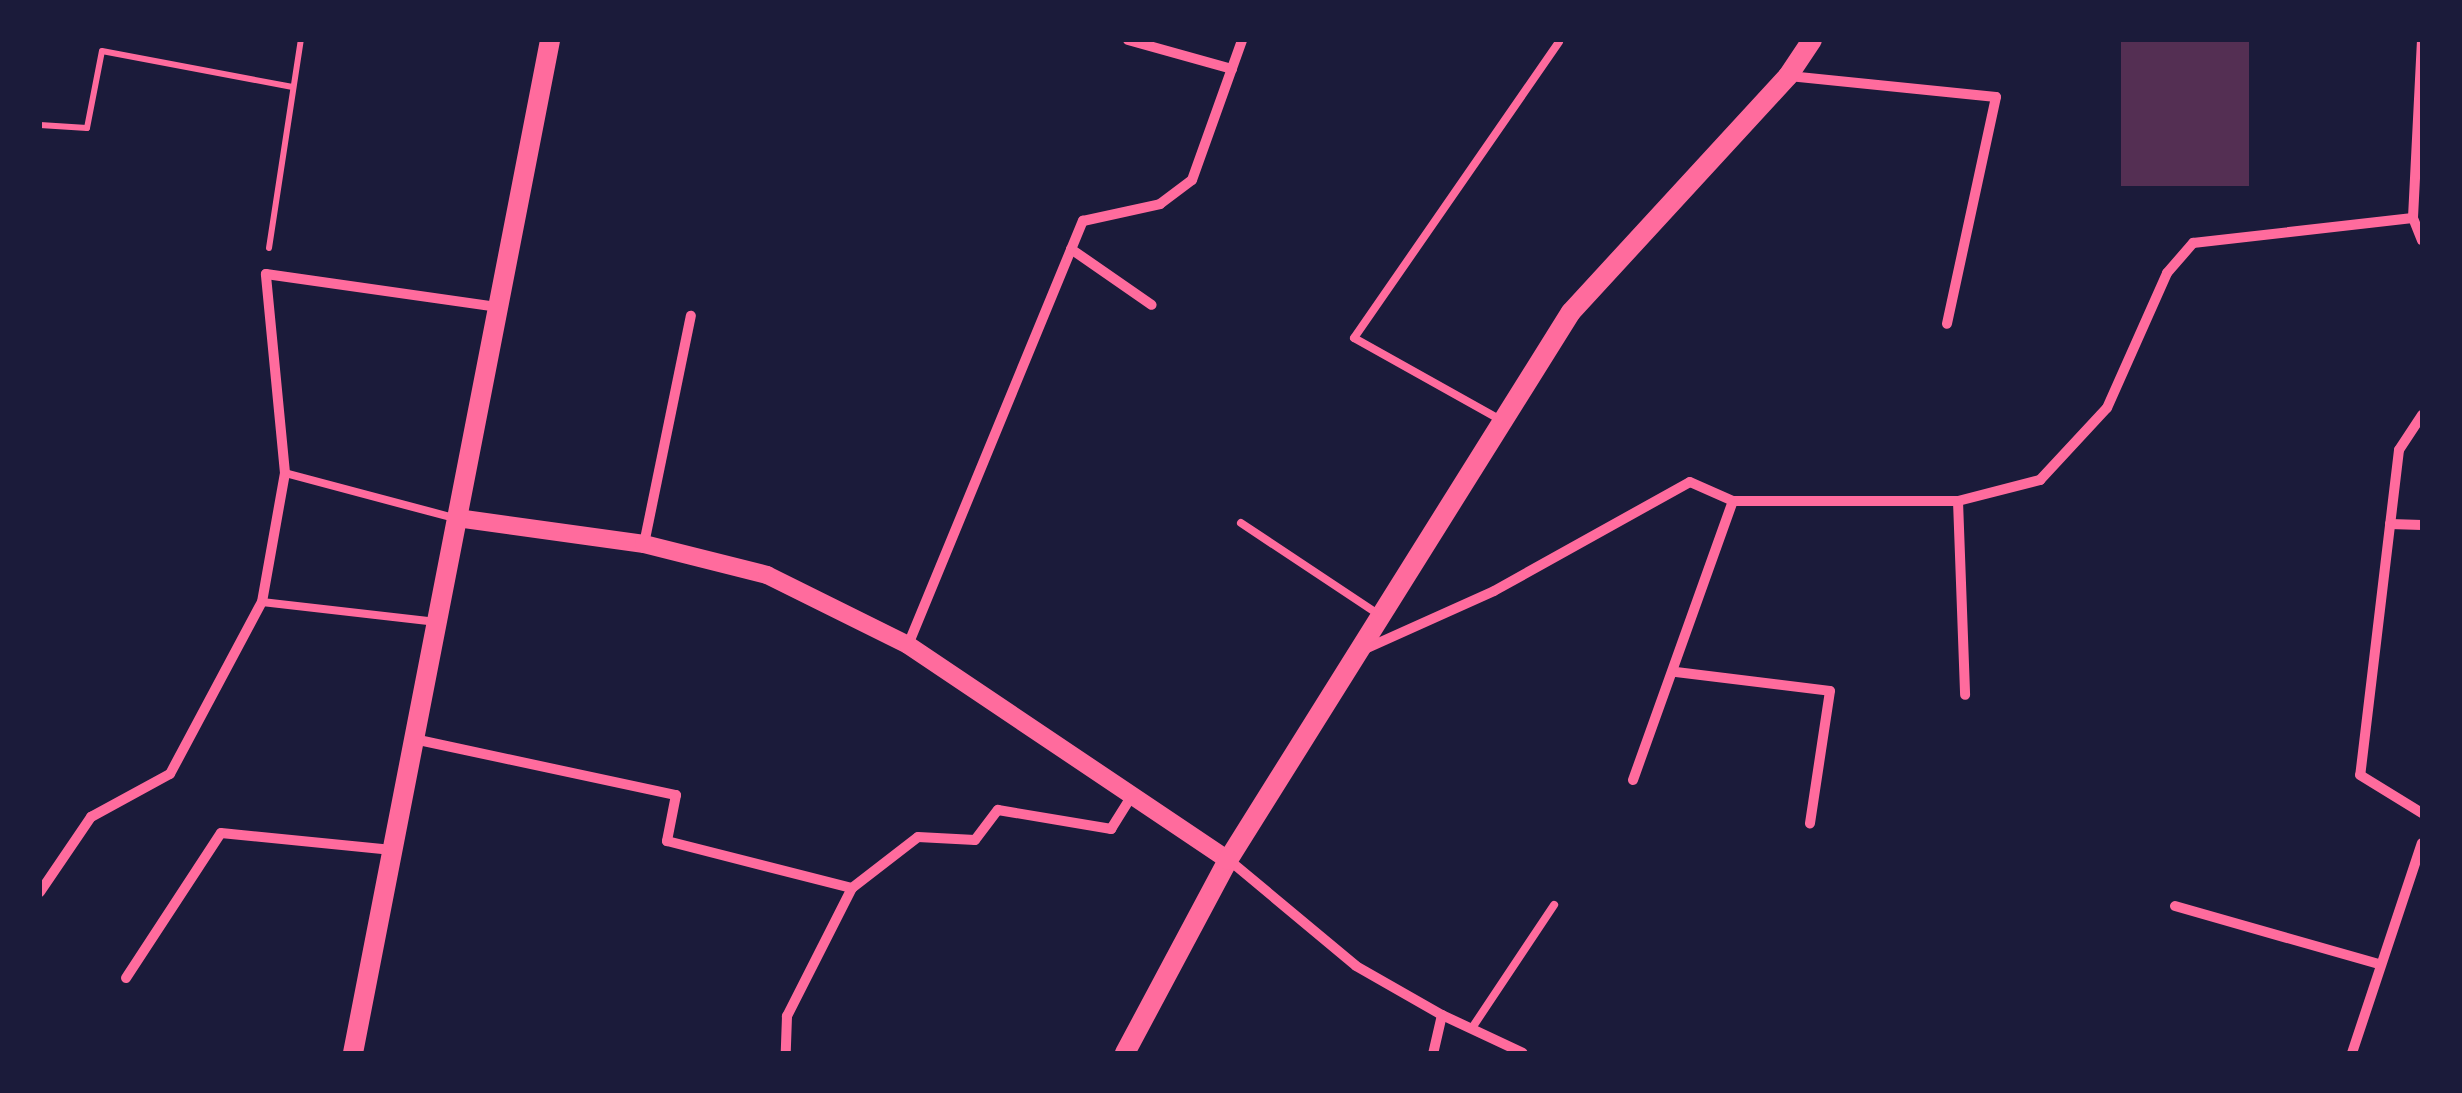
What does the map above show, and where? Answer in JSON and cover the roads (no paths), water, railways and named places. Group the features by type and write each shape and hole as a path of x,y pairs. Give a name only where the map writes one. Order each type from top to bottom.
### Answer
{"main road":[{"path":"352,1053 550,40"},
{"path":"1125,1053 1228,860 1572,312 1788,76 1812,40"}],"street":[{"path":"1128,40 1232,69"},
{"path":"908,645 1084,221 1160,204 1192,180 1242,40"},
{"path":"2422,40 2413,218 2422,240"},
{"path":"1788,76 1996,98 1948,324"},
{"path":"1360,651 1494,591 1690,482 1733,501 1958,500 2040,480 2107,408 2166,273 2193,244 2413,218"},
{"path":"1071,249 1152,305"},
{"path":"40,892 91,817 170,774 262,602 285,473 266,274 497,307"},
{"path":"644,544 691,316"},
{"path":"2422,415 2399,450 2360,775 2422,813"},
{"path":"1958,500 1965,695"},
{"path":"1632,780 1676,672 1733,501"},
{"path":"457,518 644,544 767,575 908,645 1228,860 1356,966 1442,1015 1523,1053"},
{"path":"2390,524 2422,525"},
{"path":"1676,672 1830,691 1810,824"},
{"path":"414,739 676,795 667,842 852,888"},
{"path":"786,1053 787,1016 852,888 918,837 975,840 998,810 1111,829 1132,796"},
{"path":"126,978 222,833 392,850"},
{"path":"2352,1053 2378,964 2422,843"},
{"path":"2175,906 2378,964"},
{"path":"1433,1053 1442,1015"}],"lane":[{"path":"1503,422 1354,338 1559,42"},
{"path":"285,473 457,518"},
{"path":"1241,523 1382,616"},
{"path":"262,602 436,622"},
{"path":"1472,1028 1554,905"}]}
